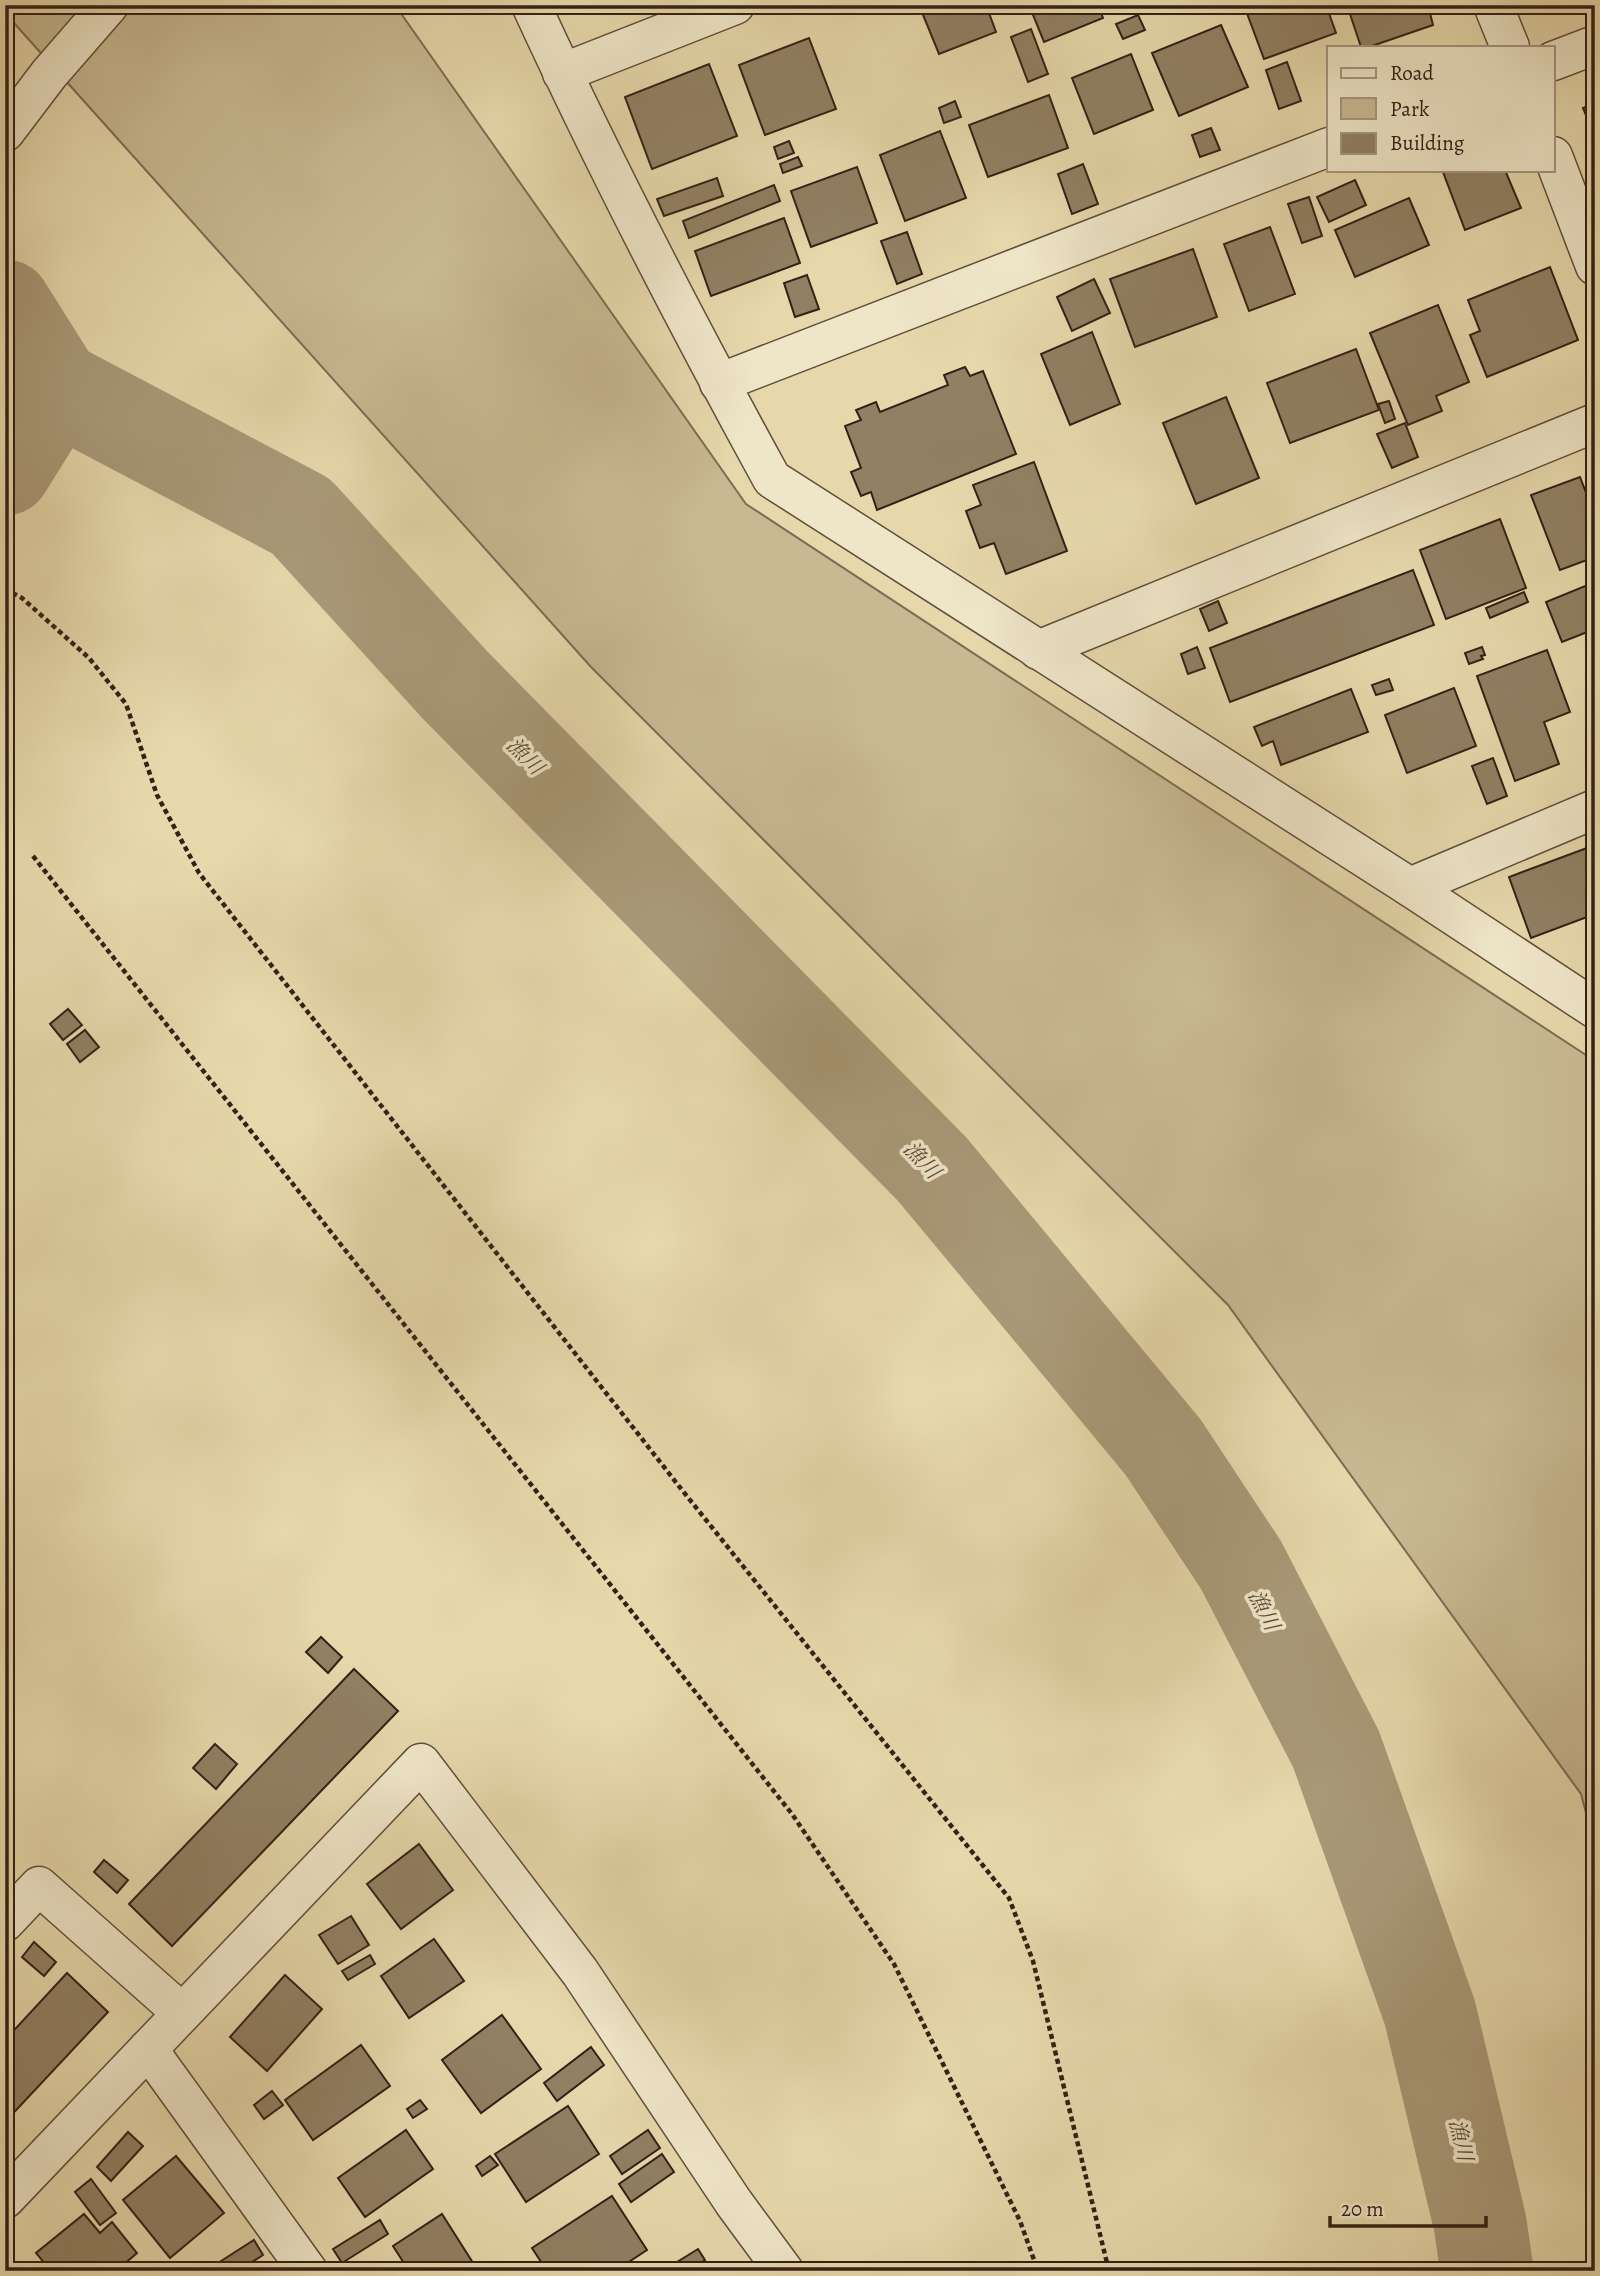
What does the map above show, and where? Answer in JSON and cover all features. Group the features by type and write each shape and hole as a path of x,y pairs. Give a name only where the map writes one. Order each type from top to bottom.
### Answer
{"street":[{"path":"5,132 49,74 109,5"},
{"path":"531,5 562,73 719,383 772,479 1410,887 1595,1009"},
{"path":"562,73 735,5"},
{"path":"1493,5 1510,46"},
{"path":"1554,61 1595,46"},
{"path":"719,383 1327,149"},
{"path":"1554,159 1595,266"},
{"path":"1038,650 1595,423"},
{"path":"1410,887 1595,809"},
{"path":"5,2199 421,1763 580,1972 734,2203 783,2271"},
{"path":"5,1922 39,1886 182,2013"},
{"path":"148,2049 308,2271"}],"path":[{"path":"5,589 22,598 89,658 126,704 157,795 199,873 682,1490 1009,1898 1033,1961 1109,2271"},
{"path":"33,856 792,1814 894,1964 1020,2221 1038,2271"}],"green space":[{"path":"5,5 395,5 746,504 1595,1061 1595,1847 1581,1794 1228,1305 591,667 5,13"}],"building":[{"path":"919,5 986,5 996,32 939,54"},
{"path":"1029,5 1098,5 1103,18 1044,42"},
{"path":"1251,5 1326,5 1336,33 1264,59 1245,8"},
{"path":"1347,5 1447,7 1430,13 1433,25 1372,46 1361,46"},
{"path":"1138,15 1145,30 1123,39 1116,24"},
{"path":"1221,25 1248,87 1179,116 1152,53"},
{"path":"1031,29 1048,74 1028,82 1011,37"},
{"path":"809,38 836,109 765,135 739,65"},
{"path":"1131,54 1153,110 1094,134 1072,78"},
{"path":"1287,62 1301,101 1279,109 1266,70"},
{"path":"709,64 737,136 652,169 625,97"},
{"path":"1049,95 1068,148 988,177 969,125"},
{"path":"955,101 961,117 944,123 939,108"},
{"path":"1595,103 1595,137 1583,108"},
{"path":"1211,128 1220,150 1200,157 1192,135"},
{"path":"940,131 966,198 905,221 880,155"},
{"path":"789,141 794,153 778,159 774,147"},
{"path":"798,157 802,166 783,173 780,164"},
{"path":"1083,164 1098,204 1072,214 1058,174"},
{"path":"857,167 877,223 811,247 791,191"},
{"path":"1443,172 1506,172 1521,208 1465,230"},
{"path":"717,178 723,196 664,216 657,199"},
{"path":"1355,180 1366,205 1329,222 1317,197"},
{"path":"774,185 780,201 689,238 683,221"},
{"path":"1309,197 1322,236 1302,243 1288,204"},
{"path":"1409,198 1429,245 1355,277 1335,230"},
{"path":"784,218 800,263 711,296 695,251"},
{"path":"1270,227 1295,294 1249,311 1224,244"},
{"path":"907,232 922,274 897,284 881,241"},
{"path":"1193,249 1217,317 1135,347 1110,279"},
{"path":"1550,267 1578,340 1487,377 1470,335 1480,331 1468,300"},
{"path":"807,275 819,309 795,317 784,283"},
{"path":"1094,279 1110,313 1072,331 1057,297"},
{"path":"1438,305 1469,382 1436,396 1442,411 1408,425 1370,333"},
{"path":"1092,332 1120,404 1070,425 1041,354"},
{"path":"1356,349 1379,410 1290,443 1267,383"},
{"path":"965,367 970,376 983,371 1016,454 877,510 871,492 861,496 851,472 861,468 845,426 861,420 856,410 876,402 880,412 948,385 944,375"},
{"path":"1226,397 1259,478 1196,504 1163,423"},
{"path":"1389,401 1395,419 1385,423 1378,404"},
{"path":"1405,423 1418,457 1392,468 1377,434"},
{"path":"1034,462 1067,551 1006,574 994,543 980,548 966,511 981,505 973,485"},
{"path":"1580,477 1595,516 1595,557 1560,570 1531,495"},
{"path":"1500,519 1526,588 1446,619 1420,550"},
{"path":"1413,570 1434,625 1230,702 1210,648"},
{"path":"1595,582 1595,629 1562,642 1546,602"},
{"path":"1524,592 1528,602 1490,618 1486,608"},
{"path":"1218,601 1227,623 1209,631 1200,609"},
{"path":"1197,647 1205,668 1188,674 1181,654"},
{"path":"1482,647 1485,655 1481,656 1483,659 1469,664 1465,653"},
{"path":"1547,650 1570,712 1544,722 1559,764 1515,781 1477,676"},
{"path":"1389,679 1393,690 1376,695 1372,685"},
{"path":"1454,688 1476,746 1407,773 1385,715"},
{"path":"1351,689 1368,732 1281,765 1273,741 1262,746 1254,727"},
{"path":"1493,758 1507,796 1487,804 1472,766"},
{"path":"1595,845 1595,914 1531,938 1509,877"},
{"path":"68,1009 82,1025 63,1040 50,1024"},
{"path":"85,1030 99,1047 80,1062 67,1044"},
{"path":"321,1637 342,1657 328,1673 306,1652"},
{"path":"354,1669 398,1711 172,1946 129,1904"},
{"path":"215,1744 237,1764 216,1789 193,1768"},
{"path":"419,1844 453,1890 401,1929 367,1884"},
{"path":"104,1860 128,1880 117,1893 94,1872"},
{"path":"351,1916 369,1945 338,1964 319,1935"},
{"path":"434,1939 464,1981 409,2018 381,1976"},
{"path":"34,1942 56,1962 44,1976 22,1957"},
{"path":"370,1955 375,1964 348,1980 342,1971"},
{"path":"67,1973 108,2012 5,2122 5,2040"},
{"path":"285,1975 322,2009 267,2071 230,2037"},
{"path":"502,2015 541,2069 481,2113 442,2060"},
{"path":"361,2045 390,2086 313,2140 285,2100"},
{"path":"591,2047 604,2065 557,2101 544,2083"},
{"path":"272,2091 283,2105 264,2119 254,2105"},
{"path":"420,2100 427,2109 413,2118 407,2109"},
{"path":"568,2106 599,2154 526,2202 495,2154"},
{"path":"406,2130 433,2169 365,2217 338,2178"},
{"path":"648,2130 660,2148 622,2174 610,2156"},
{"path":"128,2132 143,2146 111,2181 97,2167"},
{"path":"662,2154 674,2172 631,2202 619,2184"},
{"path":"176,2156 224,2213 170,2258 123,2200"},
{"path":"490,2156 498,2165 482,2176 476,2166"},
{"path":"91,2179 116,2213 100,2225 75,2192"},
{"path":"612,2196 647,2250 615,2271 547,2271 532,2248"},
{"path":"84,2214 100,2233 112,2222 137,2253 116,2271 51,2271 36,2253"},
{"path":"442,2214 475,2266 468,2271 409,2271 393,2246"},
{"path":"380,2220 388,2234 342,2263 333,2249"},
{"path":"254,2240 263,2255 238,2271 223,2271 218,2263"},
{"path":"698,2249 705,2260 690,2271 683,2271 677,2262"}],"waterway":[{"name":"漁川","path":"5,306 56,387 301,516 455,685 932,1169 1163,1447 1241,1565 1336,1749 1430,2013 1480,2223 1487,2271"},
{"path":"5,469 56,387"}]}
